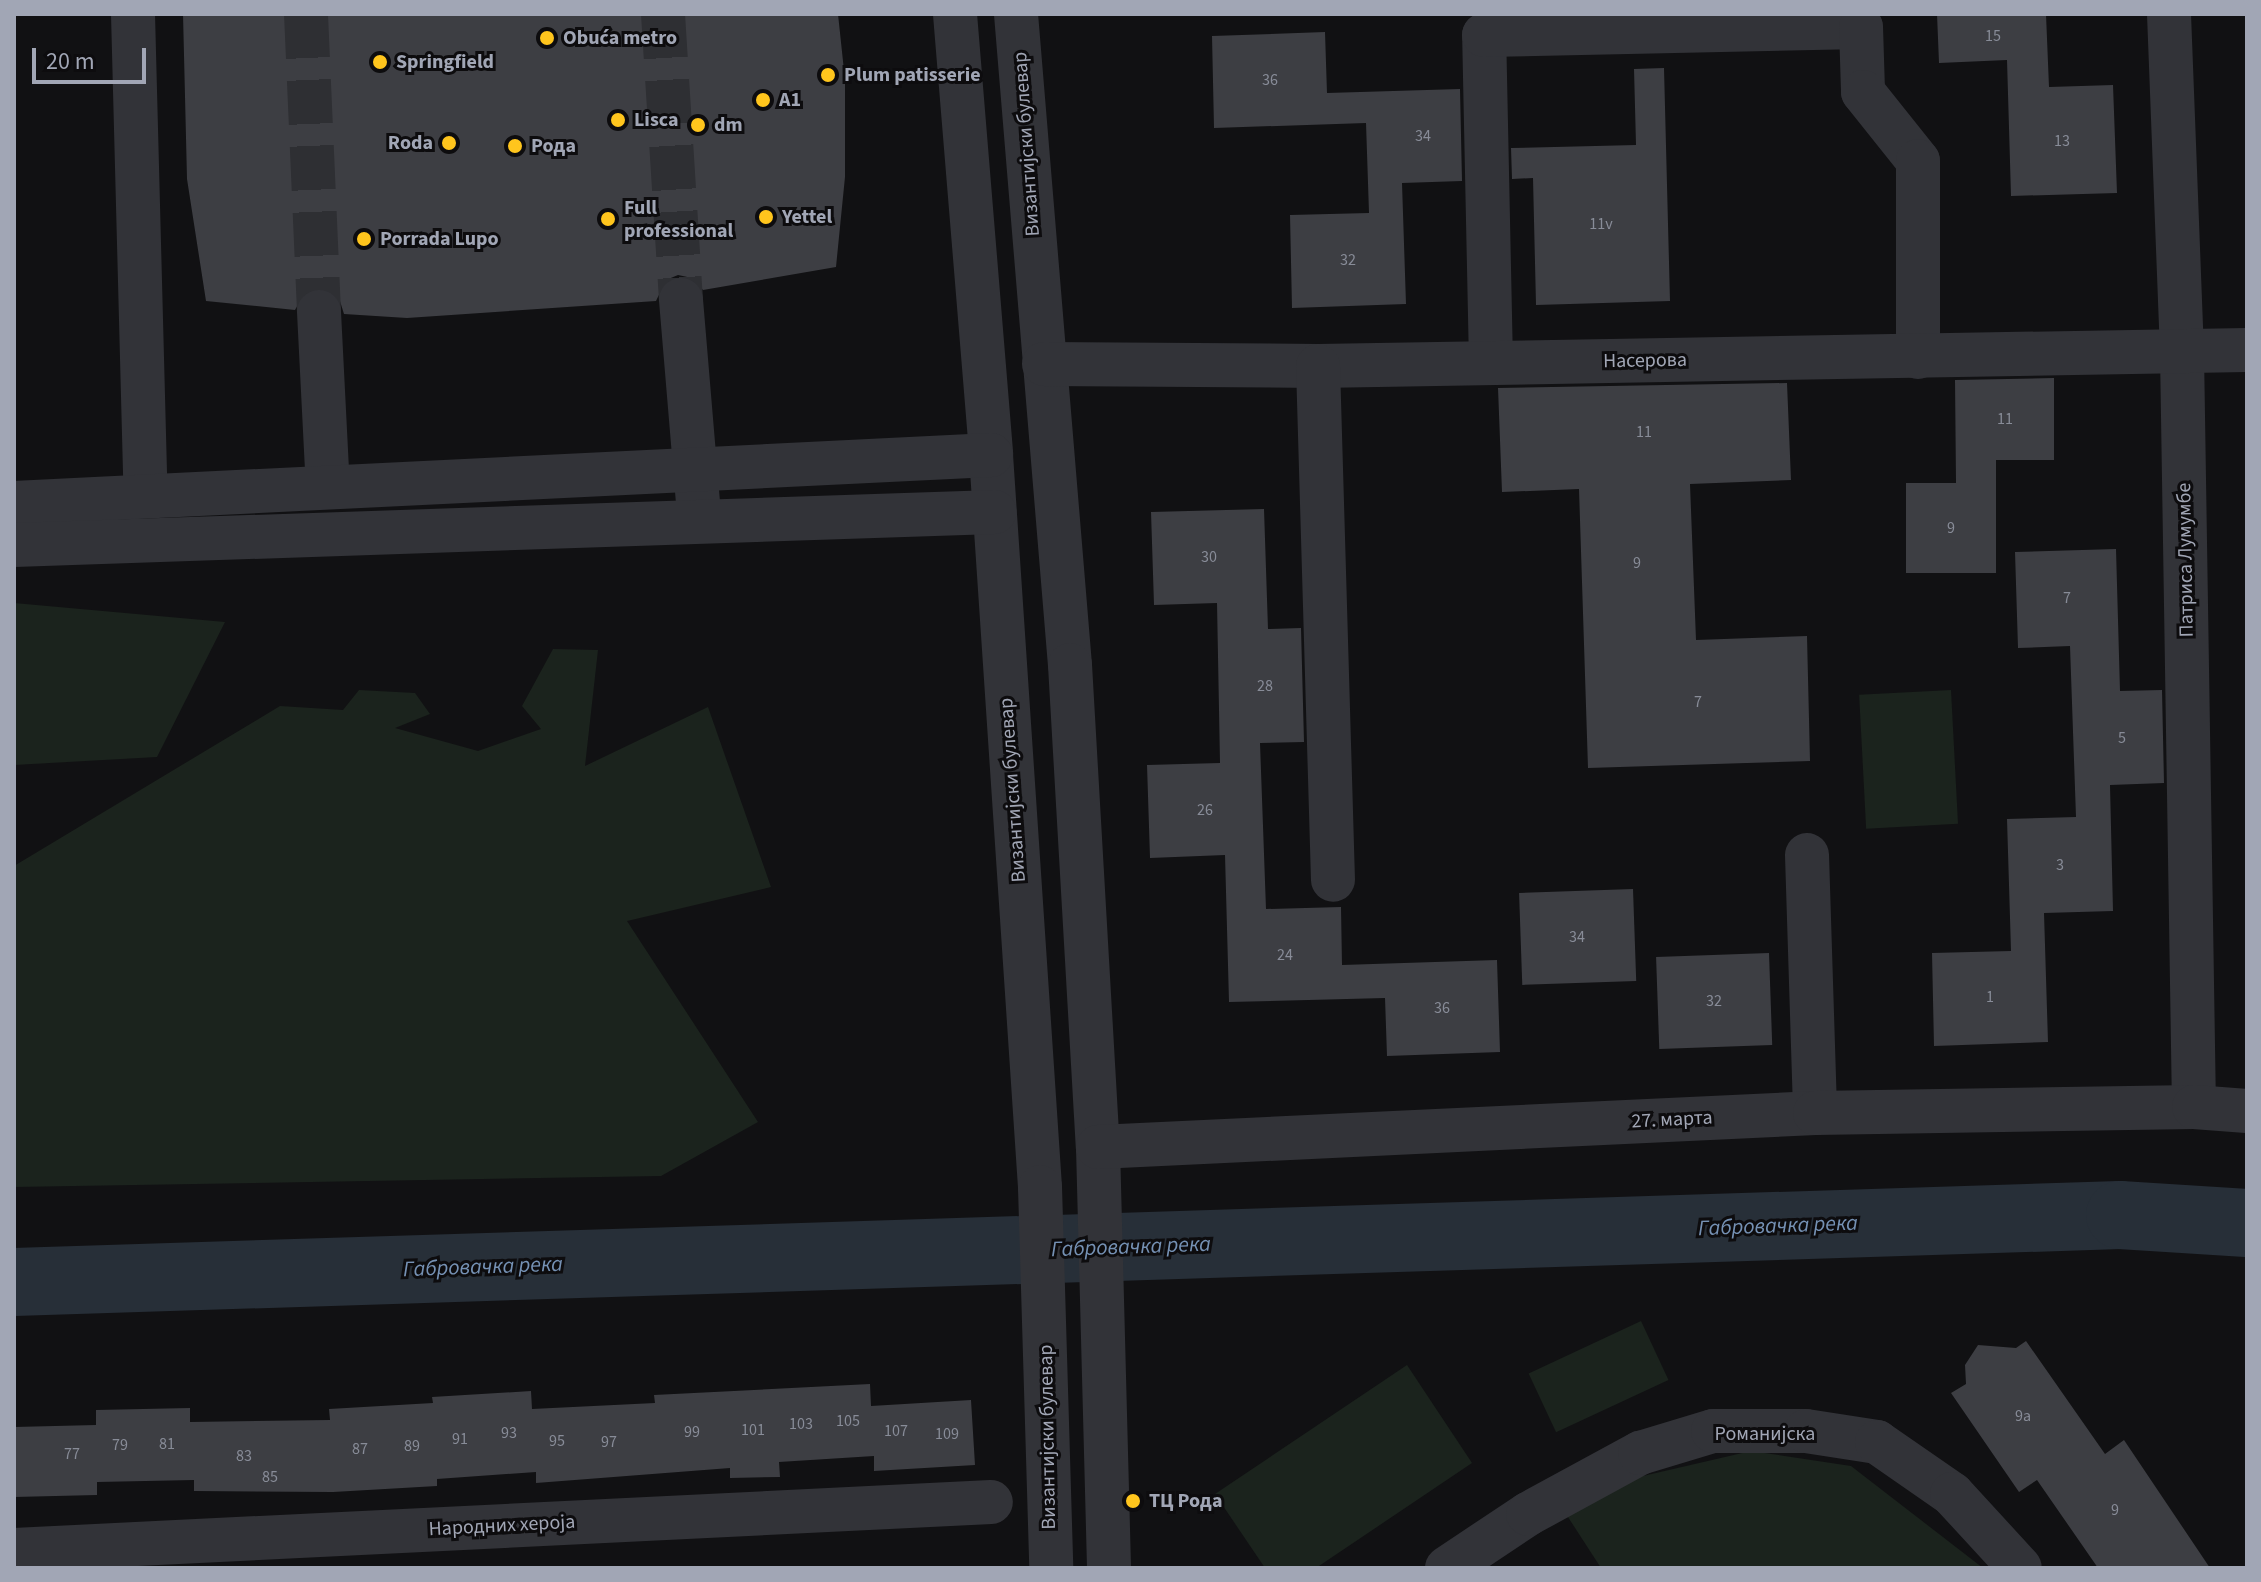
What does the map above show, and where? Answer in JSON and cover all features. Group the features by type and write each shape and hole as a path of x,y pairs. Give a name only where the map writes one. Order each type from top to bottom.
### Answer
{"street":[{"path":"133,14 146,496"},
{"name":"Византијски булевар","path":"955,14 991,455 1040,1187 1051,1568"},
{"name":"Византијски булевар","path":"1016,14 1070,665 1098,1166 1105,1332 1109,1568"},
{"name":"Патриса Лумумбе","path":"2169,14 2182,353 2194,1107"},
{"path":"1491,363 1484,35 1861,20 1863,92 1918,161 1918,357"},
{"path":"681,300 700,524"},
{"path":"319,312 328,487"},
{"name":"Насерова","path":"1044,364 1318,366 2247,350"},
{"path":"1318,366 1333,880"},
{"path":"14,503 696,472 991,455"},
{"path":"380,534 382,485"},
{"path":"206,492 209,540"},
{"path":"14,545 994,512"},
{"path":"1807,855 1815,1113"},
{"name":"27. марта","path":"1098,1166 1815,1113 2194,1107 2247,1111"},
{"name":"Романијска","path":"1447,1568 1528,1514 1640,1453 1713,1431 1806,1431 1877,1442 1952,1494 2020,1568"},
{"name":"Народних хероја","path":"14,1550 991,1502"}],"shaded area":[{"path":"14,603 225,622 157,757 14,765"},
{"path":"553,649 598,650 585,766 708,707 771,887 627,921 758,1122 661,1176 14,1187 14,866 280,706 343,710 359,690 415,693 430,714 395,728 478,751 541,729 522,706"},
{"path":"1951,690 1958,824 1866,829 1859,695"},
{"path":"1641,1321 1668,1380 1556,1432 1529,1373"},
{"path":"1407,1365 1472,1463 1316,1568 1265,1568 1215,1494"},
{"path":"1751,1451 1851,1466 1983,1568 1601,1568 1566,1514 1617,1482"}],"building":[{"name":"Рода","path":"183,14 838,14 845,80 845,177 836,267 703,290 692,278 678,275 666,280 656,301 407,318 344,314 339,298 318,287 305,292 295,310 206,301 187,179"},
{"path":"1937,14 2046,14 2049,87 2113,85 2117,193 2011,196 2007,60 1939,63"},
{"path":"1325,32 1327,93 1460,89 1462,181 1402,183 1406,304 1292,308 1290,215 1369,213 1366,123 1214,128 1212,36"},
{"path":"1664,68 1670,301 1536,305 1533,178 1512,179 1511,148 1636,145 1634,69"},
{"path":"2054,378 2054,460 1996,460 1996,573 1906,573 1906,483 1956,483 1955,380"},
{"path":"1787,383 1791,480 1690,484 1696,640 1807,636 1810,761 1588,768 1579,489 1502,492 1498,388"},
{"path":"1264,509 1268,629 1301,628 1304,742 1260,743 1266,909 1341,907 1342,965 1497,960 1500,1052 1387,1056 1385,998 1229,1002 1225,855 1150,858 1147,765 1220,763 1217,603 1154,605 1151,512"},
{"path":"2116,549 2120,691 2162,690 2164,783 2110,785 2113,911 2044,913 2048,1042 1934,1046 1932,953 2011,951 2007,819 2076,817 2070,646 2018,648 2015,552"},
{"path":"1633,889 1636,981 1522,985 1519,893"},
{"path":"1769,953 1772,1045 1659,1049 1656,957"},
{"path":"2026,1341 2105,1454 2124,1440 2210,1568 2098,1568 2037,1480 2019,1492 1951,1393 1966,1384 1965,1365 1978,1345 2016,1348"},
{"path":"870,1384 871,1406 971,1400 975,1465 874,1471 874,1456 779,1462 780,1477 730,1478 730,1468 536,1483 536,1472 437,1479 437,1486 333,1492 194,1491 194,1480 97,1482 97,1495 14,1497 14,1427 96,1425 96,1410 190,1408 190,1422 330,1420 329,1409 433,1403 432,1397 531,1391 532,1409 655,1403 654,1395"}],"waterway":[{"name":"Габровачка река","path":"14,1282 2120,1215 2247,1223"}],"tunnel":[{"path":"306,14 319,312"},
{"path":"663,14 681,300"}],"place":[{"name":"Obuća metro","path":"547,38"},
{"name":"Springfield","path":"380,62"},
{"name":"Plum patisserie","path":"828,75"},
{"name":"A1","path":"763,100"},
{"name":"Lisca","path":"618,120"},
{"name":"dm","path":"698,125"},
{"name":"Roda","path":"449,143"},
{"name":"Рода","path":"515,146"},
{"name":"Yettel","path":"766,217"},
{"name":"Full professional","path":"608,219"},
{"name":"Porrada Lupo","path":"364,239"},
{"name":"ТЦ Рода","path":"1133,1501"}]}
